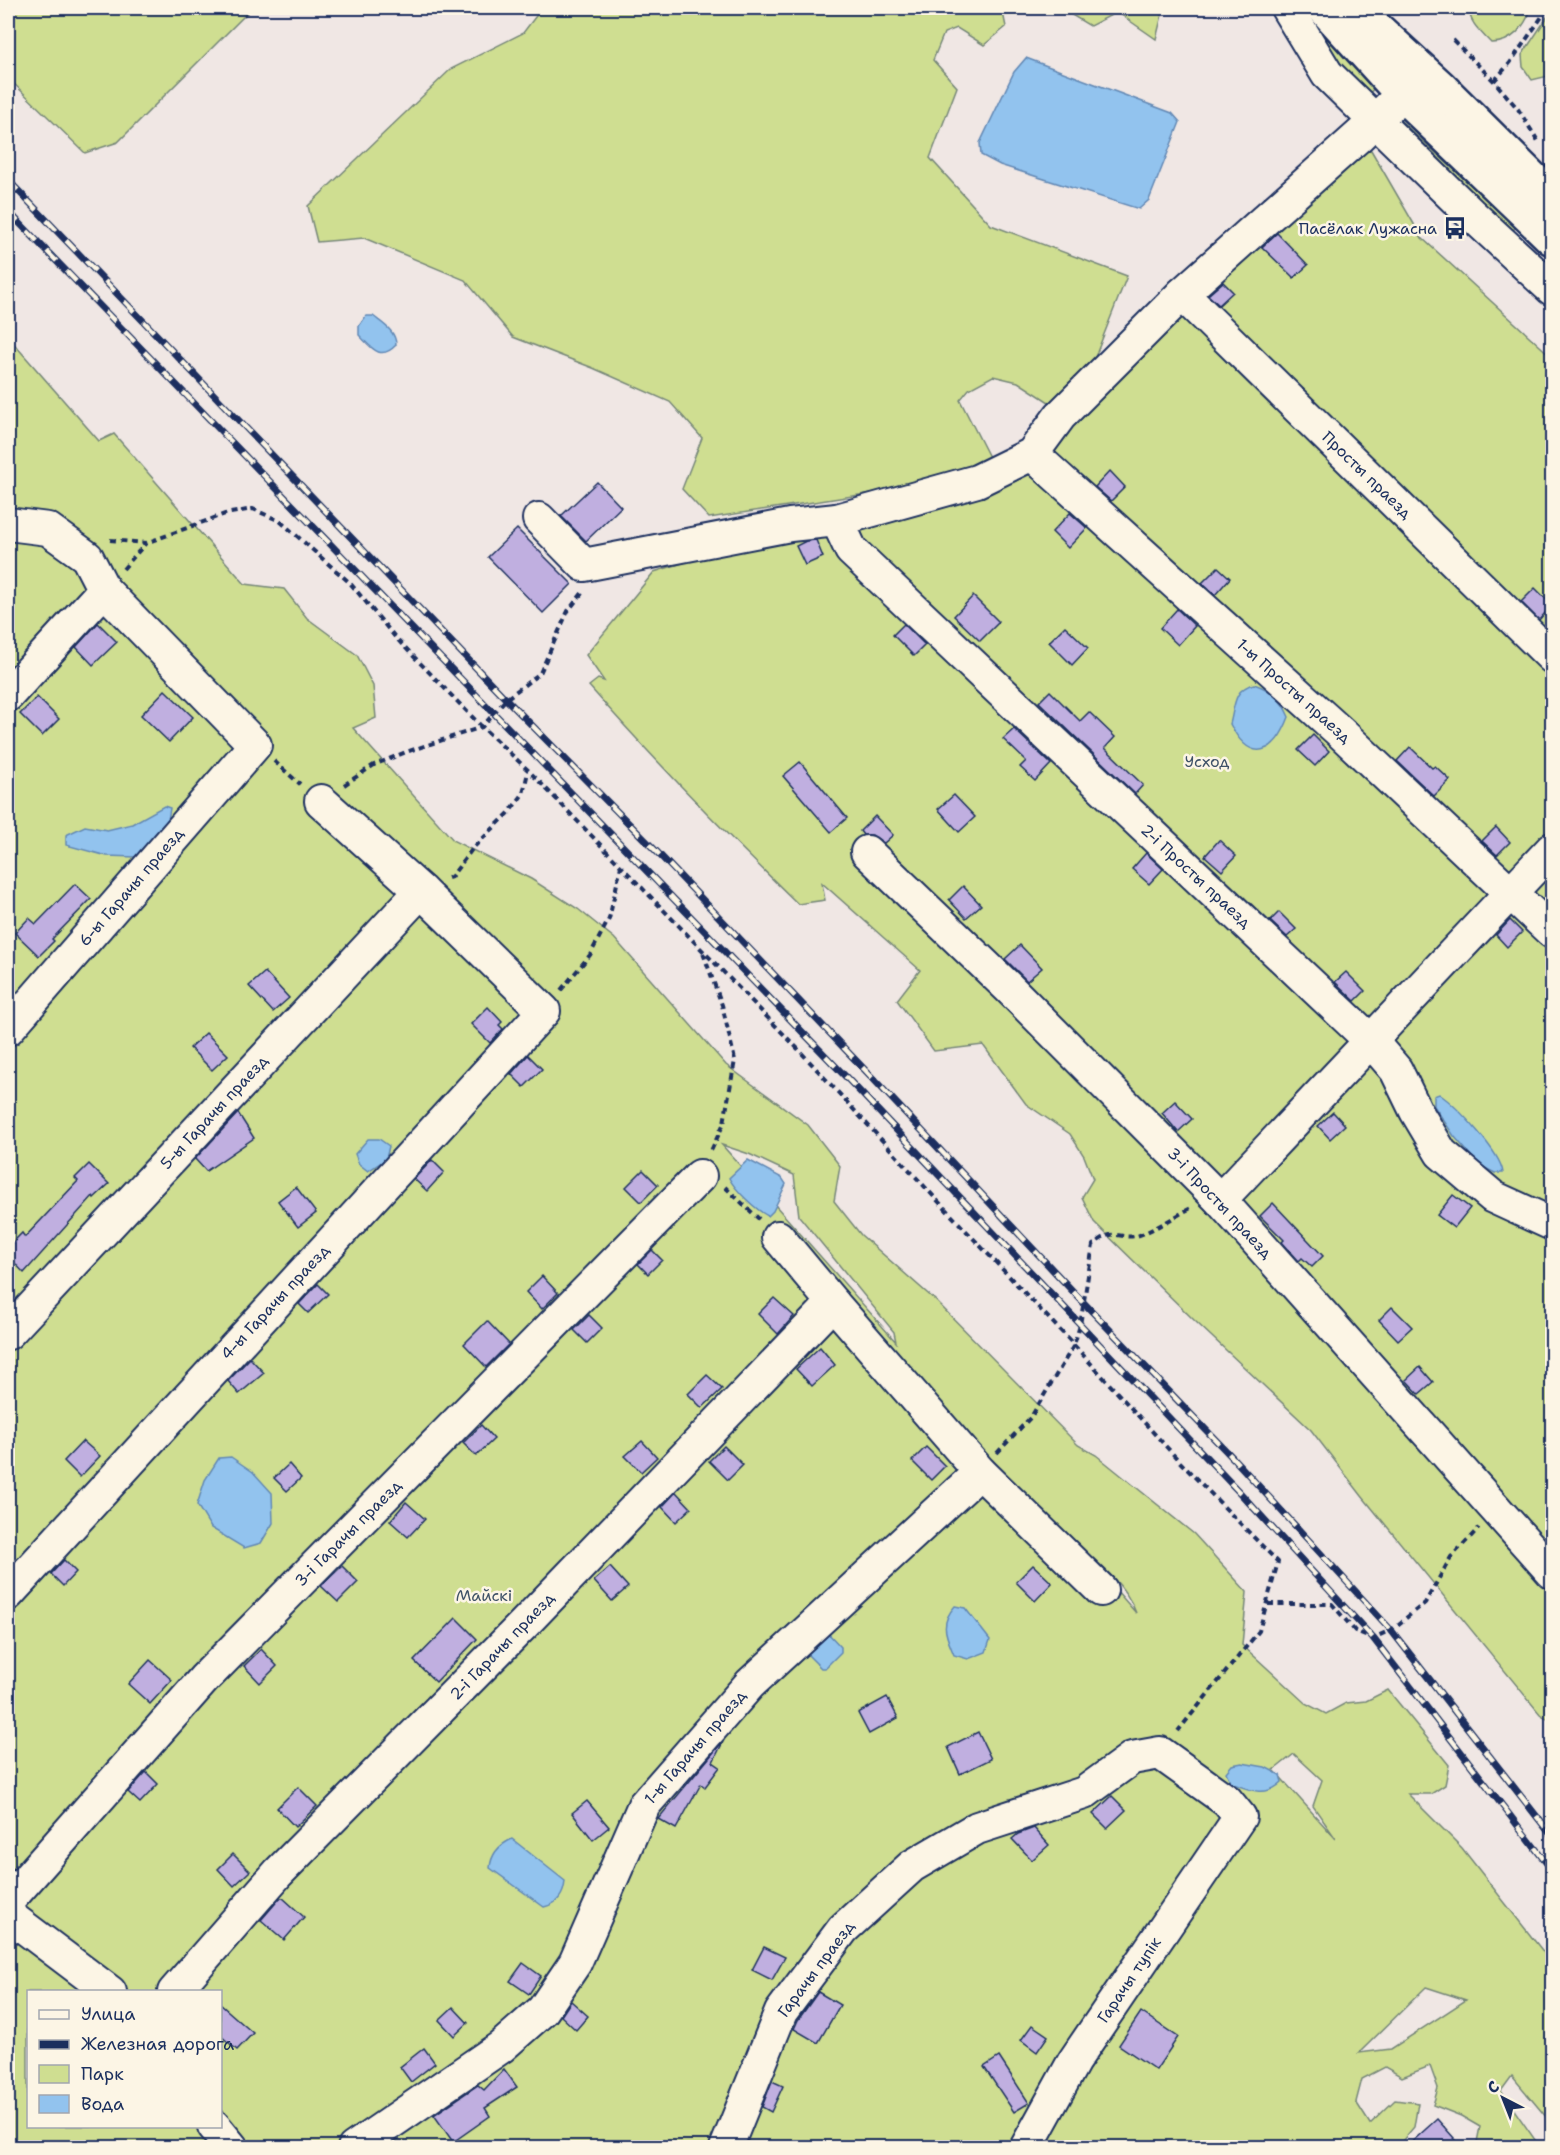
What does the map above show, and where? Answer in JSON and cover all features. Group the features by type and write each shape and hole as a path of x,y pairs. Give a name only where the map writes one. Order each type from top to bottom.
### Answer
{"main road":[{"path":"1324,8 1413,84 1440,87 1552,198"},
{"path":"1354,8 1413,84 1552,238"}],"street":[{"path":"1287,8 1327,74 1374,122 1552,289"},
{"path":"539,519 584,565 790,525 837,520 977,481 1032,453 1060,416 1182,294 1374,122 1413,84"},
{"name":"Просты праезд","path":"1182,294 1552,657"},
{"name":"1-ы Просты праезд","path":"1032,453 1339,731 1552,932"},
{"name":"2-і Просты праезд","path":"837,520 851,550 1371,1041 1396,1070 1441,1154 1493,1197 1552,1224"},
{"path":"8,524 48,529 87,557 104,590 255,745"},
{"path":"8,695 104,590"},
{"name":"6-ы Гарачы праезд","path":"8,1029 255,745"},
{"path":"321,801 421,891 544,1011"},
{"path":"1220,1200 1552,849"},
{"name":"3-і Просты праезд","path":"867,852 1010,989 1220,1200 1552,1572"},
{"name":"5-ы Гарачы праезд","path":"8,1333 421,891"},
{"name":"4-ы Гарачы праезд","path":"8,1594 544,1011"},
{"name":"3-і Гарачы праезд","path":"8,1901 204,1679 700,1176"},
{"path":"778,1237 980,1472 1101,1590"},
{"name":"2-і Гарачы праезд","path":"176,1990 278,1873 524,1624 833,1303"},
{"name":"1-ы Гарачы праезд","path":"354,2148 501,2047 543,2010 575,1963 644,1805 750,1684 980,1472"},
{"name":"Гарачы тупік","path":"1026,2148 1074,2061 1240,1817 1227,1801 1160,1753"},
{"name":"Гарачы праезд","path":"726,2148 781,2012 843,1929 912,1866 977,1828 1084,1793 1132,1758 1160,1753"},
{"path":"8,1915 107,1990"},
{"path":"215,2128 232,2148"}],"path":[{"path":"1494,81 1510,63 1548,8"},
{"path":"1453,40 1518,109 1540,145"},
{"path":"102,539 146,543 225,514 253,509 280,521 350,583 395,637 482,727 529,771 798,1049 1181,1463 1278,1562 1259,1631 1160,1753"},
{"path":"255,745 321,801 374,765 482,727 506,699 540,673 568,611 609,560"},
{"path":"421,891 451,877 473,849 508,814 523,794 529,771"},
{"path":"544,1011 590,955 609,919 621,866"},
{"path":"702,949 722,1005 735,1060 724,1123 700,1176 725,1187 778,1237"},
{"path":"980,1472 1031,1418 1074,1345 1080,1325 1092,1245 1101,1238 1115,1234 1136,1236 1195,1206 1220,1200"},
{"path":"1268,1604 1332,1604 1355,1632 1373,1638 1391,1630 1425,1604 1451,1557 1497,1510"}],"green space":[{"path":"8,8 252,8 118,142 85,153 8,78"},
{"path":"542,8 1002,8 1006,27 984,45 957,28 944,33 933,60 957,87 930,158 991,225 1127,276 1086,380 1052,404 1018,382 993,376 969,389 960,400 991,461 911,487 709,518 682,489 702,438 670,402 593,368 513,337 465,280 364,238 317,242 308,206 451,69 523,33"},
{"path":"1060,8 1160,8 1162,15 1156,39 1117,12 1090,26"},
{"path":"1469,8 1532,8 1517,33 1506,40 1491,43 1473,23"},
{"path":"1552,10 1552,80 1548,76 1532,80 1523,67 1522,55"},
{"path":"1322,18 1380,83 1364,98 1313,25"},
{"path":"1399,119 1516,227 1510,233 1395,125"},
{"name":"Усход","path":"1371,150 1422,238 1552,357 1552,1722 1540,1714 1311,1430 1094,1222 1082,1197 1093,1179 1084,1156 1070,1134 1026,1104 983,1045 934,1051 897,1000 920,970 822,883 825,900 798,904 692,797 589,686 598,679 604,681 586,655 654,572 718,552 793,533 939,509 1047,455 1146,329 1350,151"},
{"name":"Майскі","path":"8,337 99,441 114,434 245,584 284,589 307,618 357,655 373,686 376,718 353,728 454,841 531,879 578,909 614,938 726,1065 808,1125 840,1166 834,1201 861,1235 935,1300 1078,1445 1096,1455 1194,1534 1247,1592 1242,1645 1305,1703 1326,1714 1346,1703 1366,1701 1388,1690 1449,1765 1445,1785 1431,1794 1408,1794 1462,1848 1552,1963 1552,2124 1512,2076 1501,2091 1540,2147 1476,2147 1480,2127 1461,2116 1433,2105 1438,2088 1430,2066 1402,2077 1385,2067 1362,2079 1356,2102 1370,2124 1395,2100 1418,2103 1414,2127 1397,2147 8,2147","holes":["722,1145 749,1154 794,1175 799,1216 894,1332 896,1342","1077,1545 1119,1584 1136,1613","1294,1754 1322,1780 1313,1806 1336,1839 1274,1770","1426,1987 1466,2000 1391,2049 1359,2053"]}],"water":[{"path":"1026,58 1172,113 1180,122 1149,200 1139,209 1000,165 981,155 980,143 1014,72"},
{"path":"366,316 373,316 385,325 394,336 396,345 385,352 372,348 359,335 359,326"},
{"path":"1254,684 1276,696 1289,717 1277,739 1262,750 1254,750 1246,745 1230,724 1238,694 1247,686"},
{"path":"164,806 170,808 167,827 136,857 107,856 66,845 66,835 85,826 107,830 132,824"},
{"path":"1439,1094 1487,1142 1503,1173 1495,1173 1479,1165 1454,1136 1434,1106 1434,1096"},
{"path":"368,1139 379,1139 389,1146 386,1159 368,1171 359,1164 355,1154"},
{"path":"748,1160 782,1178 786,1184 773,1211 768,1216 746,1199 729,1178"},
{"path":"231,1457 253,1472 272,1493 273,1523 261,1543 244,1548 211,1528 197,1505 205,1480 219,1458"},
{"path":"955,1606 965,1608 990,1640 986,1652 968,1659 954,1655 946,1624"},
{"path":"826,1631 841,1647 841,1652 825,1668 821,1668 804,1651"},
{"path":"1242,1763 1265,1767 1280,1775 1282,1782 1264,1791 1251,1790 1231,1783 1226,1772 1232,1765"},
{"path":"512,1839 565,1881 562,1895 553,1904 544,1907 490,1868 497,1850"}],"building":[{"path":"1277,233 1308,265 1294,278 1262,247"},
{"path":"1223,282 1233,292 1219,305 1208,295"},
{"path":"1110,471 1125,487 1111,501 1095,487"},
{"path":"597,482 621,507 586,541 561,516"},
{"path":"1070,513 1087,528 1068,548 1052,532"},
{"path":"517,529 572,584 543,613 488,557"},
{"path":"816,540 823,557 805,565 796,546 806,541"},
{"path":"1218,567 1230,578 1215,595 1202,583"},
{"path":"1535,588 1552,605 1539,620 1521,602"},
{"path":"973,596 999,622 980,641 954,616"},
{"path":"1177,609 1195,626 1178,645 1160,628"},
{"path":"98,623 117,642 93,665 76,647"},
{"path":"904,624 925,645 914,656 893,635"},
{"path":"1065,626 1088,648 1072,665 1049,642"},
{"path":"165,690 193,717 169,742 141,715"},
{"path":"1050,691 1080,721 1089,712 1115,737 1105,748 1143,785 1135,794 1039,702"},
{"path":"37,697 59,719 42,736 20,714"},
{"path":"1014,729 1051,764 1035,781 1020,767 1026,761 1003,739"},
{"path":"1313,735 1329,751 1315,766 1298,750"},
{"path":"1410,747 1432,768 1435,766 1450,780 1434,796 1397,761"},
{"path":"800,762 847,818 831,832 783,776"},
{"path":"954,795 975,817 959,832 938,809"},
{"path":"875,816 893,835 884,843 872,835 863,835 860,831"},
{"path":"1496,827 1510,842 1497,855 1482,841"},
{"path":"1219,840 1236,856 1222,871 1205,856"},
{"path":"1146,853 1163,869 1149,884 1132,869"},
{"path":"75,884 91,899 52,939 54,941 39,956 15,933 29,918 36,924"},
{"path":"963,886 981,905 966,918 949,900"},
{"path":"1279,912 1296,929 1287,937 1270,921"},
{"path":"1510,920 1522,932 1507,947 1496,935"},
{"path":"1020,945 1042,968 1027,981 1005,959"},
{"path":"265,972 289,998 273,1012 249,986"},
{"path":"1346,972 1365,991 1355,1001 1335,982"},
{"path":"488,1007 502,1022 499,1025 503,1029 490,1043 471,1024"},
{"path":"206,1033 228,1055 212,1070 190,1048"},
{"path":"528,1055 542,1069 524,1087 511,1074"},
{"path":"1175,1101 1192,1119 1178,1132 1162,1113"},
{"path":"1333,1112 1345,1125 1330,1139 1318,1126"},
{"path":"238,1113 254,1138 206,1171 195,1159"},
{"path":"432,1160 444,1172 427,1191 414,1179"},
{"path":"89,1164 109,1184 94,1198 93,1196 24,1273 8,1256 8,1247 22,1233 25,1237 78,1181 75,1178"},
{"path":"643,1170 658,1185 641,1202 626,1187"},
{"path":"296,1187 316,1213 298,1227 278,1201"},
{"path":"1453,1195 1470,1208 1454,1228 1437,1215"},
{"path":"1273,1203 1323,1256 1312,1267 1302,1258 1299,1261 1282,1242 1284,1240 1260,1216"},
{"path":"652,1250 662,1260 648,1274 638,1264"},
{"path":"542,1276 558,1293 542,1309 526,1292"},
{"path":"318,1284 328,1294 308,1313 299,1304"},
{"path":"774,1298 794,1316 778,1334 758,1314"},
{"path":"1392,1307 1412,1327 1398,1340 1379,1320"},
{"path":"589,1315 602,1328 587,1343 574,1330"},
{"path":"487,1321 509,1344 486,1367 464,1344"},
{"path":"820,1347 835,1365 812,1386 796,1369"},
{"path":"250,1358 264,1373 239,1394 228,1381"},
{"path":"1420,1367 1433,1382 1419,1394 1406,1380"},
{"path":"707,1375 722,1389 702,1408 688,1394"},
{"path":"481,1425 494,1439 476,1456 463,1443"},
{"path":"83,1441 100,1456 80,1477 64,1461"},
{"path":"642,1441 657,1457 641,1472 625,1456"},
{"path":"724,1446 743,1465 728,1480 709,1461"},
{"path":"926,1447 945,1466 931,1480 912,1461"},
{"path":"289,1464 301,1478 287,1491 274,1478"},
{"path":"676,1492 691,1508 676,1522 662,1507"},
{"path":"406,1502 425,1519 408,1537 390,1521"},
{"path":"64,1560 76,1572 63,1586 51,1574"},
{"path":"1033,1565 1052,1583 1035,1601 1016,1582"},
{"path":"342,1566 358,1582 338,1602 321,1586"},
{"path":"610,1567 628,1587 612,1601 594,1581"},
{"path":"456,1618 477,1639 436,1682 414,1661"},
{"path":"261,1649 277,1666 260,1683 244,1666"},
{"path":"150,1660 172,1680 150,1704 128,1684"},
{"path":"887,1697 898,1718 869,1734 858,1713"},
{"path":"978,1732 991,1759 960,1774 948,1747"},
{"path":"724,1740 713,1762 720,1767 705,1787 701,1784 676,1829 658,1819"},
{"path":"146,1772 158,1784 140,1803 128,1792"},
{"path":"298,1787 317,1806 295,1827 277,1808"},
{"path":"1112,1796 1126,1810 1107,1828 1093,1814"},
{"path":"587,1801 609,1827 593,1840 572,1813"},
{"path":"1034,1828 1049,1845 1032,1860 1012,1839"},
{"path":"233,1854 250,1871 234,1886 218,1869"},
{"path":"280,1898 283,1898 304,1917 284,1940 261,1920"},
{"path":"764,1947 785,1957 772,1980 752,1970"},
{"path":"523,1963 541,1976 529,1994 510,1981"},
{"path":"818,1992 840,2005 818,2043 794,2029"},
{"path":"571,2001 588,2016 576,2030 561,2016"},
{"path":"222,2006 253,2033 237,2050 222,2037"},
{"path":"453,2007 468,2023 454,2036 439,2020"},
{"path":"1141,2012 1178,2037 1156,2070 1119,2045"},
{"path":"1032,2025 1048,2036 1037,2052 1021,2040"},
{"path":"424,2048 435,2063 411,2082 400,2067"},
{"path":"999,2057 1029,2103 1014,2112 984,2067"},
{"path":"504,2069 517,2087 485,2108 490,2116 453,2142 434,2115 478,2085 484,2090"},
{"path":"772,2081 783,2086 771,2112 762,2107"},
{"path":"1437,2119 1463,2148 1405,2148"}],"railway":[{"path":"8,180 506,699 657,852 1233,1458 1391,1630 1552,1836"},
{"path":"8,211 846,1077 1242,1495 1373,1638 1552,1870"}],"place":[{"name":"Пасёлак Лужасна","path":"1455,228"}]}
